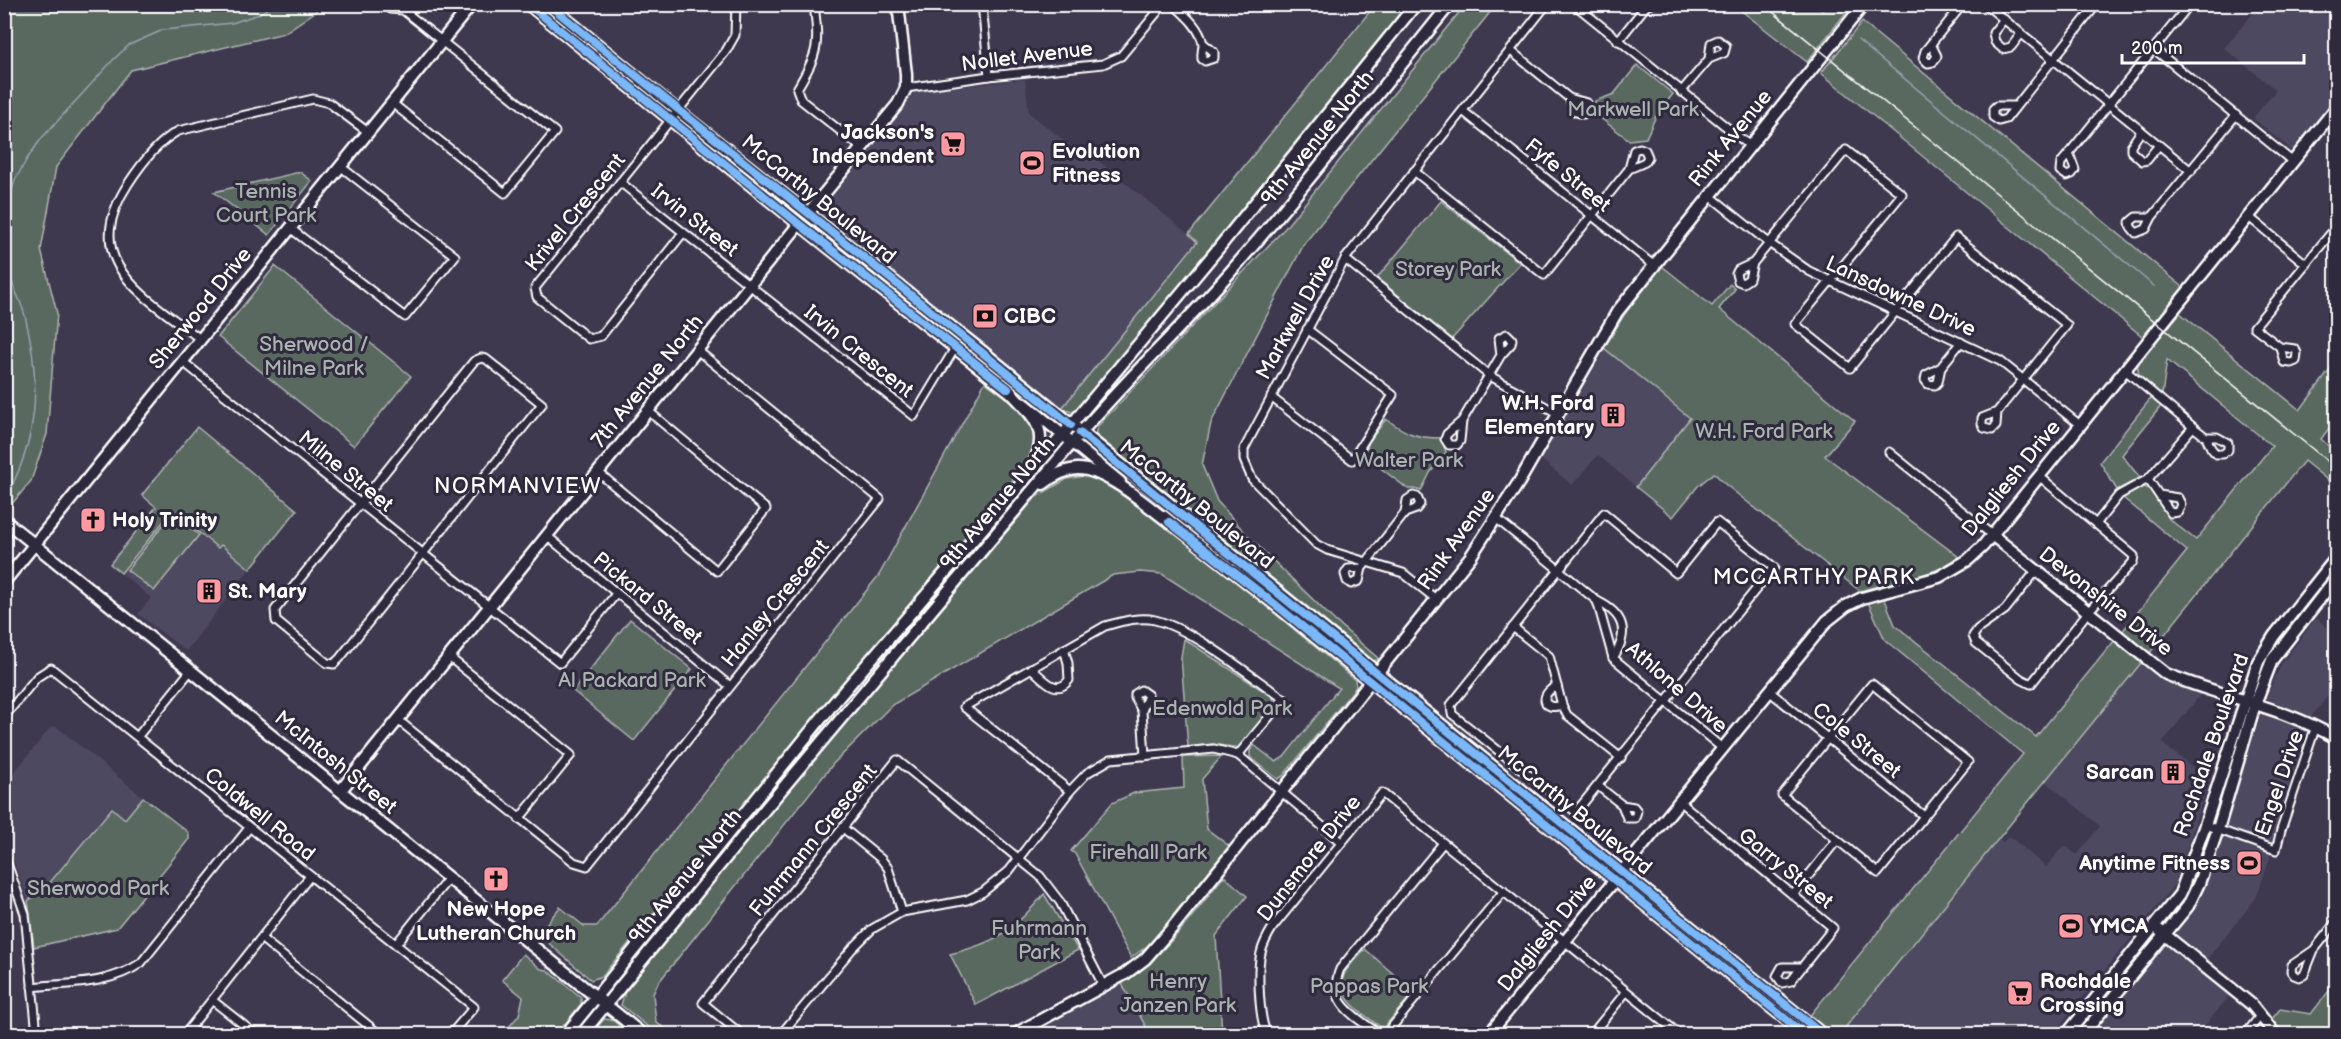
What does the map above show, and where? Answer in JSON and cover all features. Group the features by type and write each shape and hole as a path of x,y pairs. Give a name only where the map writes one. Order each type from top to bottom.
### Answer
{"main road":[{"name":"Sherwood Drive","path":"4,582 472,4"},
{"name":"McCarthy Boulevard","path":"528,4 669,120 1008,389 1062,436 1804,1035"},
{"name":"McCarthy Boulevard","path":"548,4 677,110 996,363 1822,1035"},
{"path":"898,4 906,88"},
{"name":"9th Avenue North","path":"566,1035 832,705 1062,436 1416,4"},
{"name":"9th Avenue North","path":"582,1035 766,808 1080,432 1121,386 1202,303 1268,228 1450,4"},
{"name":"Rink Avenue","path":"1015,1035 1125,974 1145,959 1172,928 1437,600 1497,519 1617,312 1864,4"},
{"name":"7th Avenue North","path":"808,212 898,104 906,88"},
{"name":"Dalgliesh Drive","path":"1489,1035 1821,627 1846,606 1873,593 1939,577 1968,560 1992,535 2337,108"},
{"name":"7th Avenue North","path":"341,790 799,224"},
{"path":"973,362 996,363"},
{"path":"1008,389 1033,417 1041,434 1039,453 1028,476"},
{"path":"1031,493 1057,474 1077,469 1089,471 1106,477 1169,522"},
{"name":"McIntosh Street","path":"4,520 642,1035"},
{"name":"Devonshire Drive","path":"1992,535 2166,674 2316,726 2337,738"},
{"name":"Rochdale Boulevard","path":"2067,1035 2180,893 2205,825 2258,662 2274,636 2336,558"},
{"name":"Rochdale Boulevard","path":"2083,1035 2191,900 2218,829 2268,668 2277,651 2337,578"},
{"path":"2155,926 2252,1005 2275,1035"}],"street":[{"path":"387,4 393,10 402,7 555,132 505,193 392,103"},
{"name":"Krivel Crescent","path":"683,233 601,336 589,339 537,297 535,288 726,51 735,35 736,4"},
{"path":"814,4 818,39 815,58 797,89 801,100 862,148"},
{"path":"982,4 989,76"},
{"name":"Nollet Avenue","path":"906,88 1103,63 1121,56 1164,4"},
{"path":"1173,4 1189,18 1203,43"},
{"name":"Markwell Drive","path":"1437,600 1403,573 1327,550 1316,544 1252,479 1244,460 1244,449 1345,259 1547,4"},
{"path":"1574,4 1750,146"},
{"path":"1931,44 1963,4"},
{"path":"1985,4 2191,171"},
{"path":"2015,106 2097,4"},
{"path":"2069,153 2190,4"},
{"path":"1618,41 1648,5"},
{"path":"2004,19 1993,33 1995,42 2003,49 2011,47 2021,34"},
{"path":"2154,49 2293,162"},
{"path":"1511,51 1569,98"},
{"path":"1681,92 1709,59"},
{"path":"200,339 132,285 116,263 110,238 112,219 115,207 132,177 164,139 178,131 313,99 329,102 368,132"},
{"name":"Fyfe Street","path":"1463,111 1653,265"},
{"path":"2152,217 2236,116"},
{"path":"2141,131 2131,146 2131,151 2142,161 2147,160 2159,145"},
{"path":"1753,263 1846,150 1902,194 1795,324 1850,368 1956,237 2067,325 1997,412"},
{"path":"290,228 405,317 455,256 340,166"},
{"path":"1414,171 1544,275 1629,169"},
{"name":"Irvin Street","path":"620,182 750,284"},
{"name":"Lansdowne Drive","path":"1710,195 1769,243 1809,271 2000,361 2080,425"},
{"name":"7th Avenue North","path":"799,224 808,212"},
{"path":"2249,217 2306,264"},
{"path":"2280,347 2254,327 2337,227"},
{"path":"1345,259 1490,376 1557,413"},
{"name":"Irvin Crescent","path":"750,284 914,416 955,348"},
{"path":"1271,397 1352,460 1393,395 1307,329"},
{"path":"1941,367 1961,342"},
{"name":"Hanley Crescent","path":"398,720 574,862 587,866 880,499 697,350"},
{"path":"1461,422 1501,355"},
{"path":"486,359 542,404 423,554 334,664 327,663 276,621 275,610 359,503 474,361 486,359"},
{"name":"Milne Street","path":"182,361 560,663 616,594"},
{"path":"2125,370 2206,437"},
{"path":"599,473 717,571 766,509 647,410"},
{"path":"2096,524 2119,495 2148,479 2193,427"},
{"path":"1889,452 1992,535"},
{"path":"2036,571 2005,610 1978,629 1973,636 1976,643 2020,679 2031,684 2088,612 2133,562 2134,556 2039,476"},
{"path":"2148,479 2159,495"},
{"path":"1362,568 1405,513"},
{"path":"1604,513 1676,573 1717,522 1774,567 1576,812 1450,710 1450,705 1513,627 1604,513"},
{"path":"1497,519 1597,601 1614,611 1622,623 1623,638 1613,658"},
{"name":"Pickard Street","path":"547,536 730,686"},
{"name":"Athlone Drive","path":"1597,601 1613,658 1722,748"},
{"path":"1070,791 964,707 1105,626 1127,620 1153,619 1183,630 1284,699 1238,755"},
{"path":"1513,627 1549,656 1562,705 1567,715 1620,758"},
{"path":"1030,668 1053,688 1059,689 1065,686 1069,680 1064,649"},
{"path":"449,657 571,755 519,819"},
{"name":"Coldwell Road","path":"4,717 37,677 51,668 474,1007 451,1035"},
{"path":"138,736 191,670"},
{"path":"1872,684 1968,762 1878,873 1782,795 1828,738 1872,684"},
{"path":"1557,686 1548,690 1544,696 1545,702 1554,708 1562,705"},
{"name":"Cole Street","path":"1769,691 1924,816"},
{"path":"1142,711 1145,756"},
{"name":"Engel Drive","path":"2205,825 2276,850 2316,726"},
{"path":"781,1035 852,949 872,929 902,912 967,900 983,892 1009,871 1070,791 1088,773 1111,759 1214,749 1238,755 1341,842"},
{"name":"Fuhrmann Crescent","path":"741,1035 704,1003 897,760 1040,876 1060,902 1103,985"},
{"path":"1598,786 1622,805"},
{"name":"Dunsmore Drive","path":"1267,1035 1262,1016 1259,966 1264,942 1273,927 1382,793 1679,1035"},
{"name":"Garry Street","path":"1679,801 1833,928 1801,967"},
{"path":"32,987 114,978 127,973 141,963 249,828"},
{"path":"843,828 888,868 902,912"},
{"path":"1793,895 1837,840"},
{"path":"1378,1035 1344,1007 1339,1000 1336,979 1340,969 1443,843"},
{"path":"4,855 25,914 37,1035"},
{"path":"185,1035 310,876"},
{"path":"396,944 448,879"},
{"path":"1386,1035 1504,891"},
{"path":"2314,950 2337,922"},
{"path":"262,939 379,1035"},
{"path":"1592,1035 1626,992"},
{"path":"212,1000 255,1035"},
{"path":"2246,1035 2260,1016"}],"shaded area":[{"path":"2260,5 2315,5 2336,22 2336,99 2295,150 2290,149 2253,118 2276,90 2224,48"},
{"path":"1025,79 1029,113 1079,152 1083,148 1198,242 1062,408 1057,407 822,217 821,212 821,208 915,92"},
{"path":"1604,348 1691,419 1636,487 1598,455 1572,485 1541,459"},
{"path":"174,508 250,569 186,651 138,614 151,598 121,573"},
{"path":"2316,618 2336,635 2336,686 2311,717 2266,698 2282,663"},
{"name":"Rochdale Crossing","path":"2141,663 2163,680 2201,694 2162,743 2209,780 2175,884 2053,1034 1840,1034 1999,839 2003,842 2009,836 2046,867 2064,845 2077,855 2100,826 2045,781"},
{"path":"2261,715 2307,728 2273,835 2270,858 2256,898 2207,959 2174,932 2198,900"},
{"path":"51,727 57,727 143,797 125,819 111,809 47,886 28,901 5,837 4,785"},
{"path":"2166,944 2230,995 2198,1034 2093,1034"},
{"path":"1121,982 1150,1034 1024,1034"}],"green space":[{"path":"5,4 321,5 315,12 284,33 131,70 56,167 41,250 57,313 47,434 31,481 11,505 4,501 5,430 10,354 5,360"},
{"path":"1375,5 1407,5 1081,407 1074,413 1062,408 1197,242 1189,234"},
{"path":"1465,5 1496,5 1304,244 1211,423 1202,465 1217,501 1248,536 1335,621 1379,659 1373,661 1095,435 1097,427 1285,228"},
{"path":"1734,5 1842,5 1848,10 1807,62"},
{"path":"1862,22 2183,287 2143,337 1821,73"},
{"name":"Markwell Park","path":"1637,65 1673,94 1656,116 1646,138 1629,140 1595,114 1595,101 1614,94"},
{"name":"Tennis Court Park","path":"300,172 312,181 269,235 214,192"},
{"name":"Storey Park","path":"1441,201 1520,263 1452,339 1377,278"},
{"name":"Sherwood / Milne Park","path":"275,266 411,376 354,446 218,337"},
{"name":"W.H. Ford Park","path":"1662,266 1712,306 1730,284 1735,289 1719,309 1855,421 1825,456 1959,557 1923,575 1860,591 1714,473 1698,486 1673,517 1636,487 1690,418 1604,348 1624,315"},
{"path":"2180,313 2300,410 2336,362 2336,419 2321,439 2336,453 2336,487 2304,461 2149,654 2121,633 2187,551 2122,497 2144,487 2150,489 2169,519 2196,540 2272,446 2167,360 2162,395 2139,375 2137,365"},
{"path":"985,382 1020,409 1032,427 1035,436 1034,447 1026,464 602,976 591,980 538,934 560,907 584,926 597,926 879,575"},
{"path":"2151,398 2161,406 2122,455 2140,478 2117,490 2100,462"},
{"name":"Walter Park","path":"1386,419 1411,434 1441,438 1446,452 1430,473 1421,491 1408,489 1366,457 1368,443"},
{"path":"197,427 297,510 250,569 221,545 218,548 172,511 121,573 110,564 156,507 142,495"},
{"path":"1088,475 1113,487 1189,542 1355,680 1356,687 1283,776 1278,779 1250,757 1250,751 1254,745 1276,762 1284,757 1339,688 1162,574 1140,572 1113,575 892,705 833,764 658,983 653,994 656,1022 672,1034 657,1034 621,1005 625,992 798,778 1036,497 1067,479"},
{"path":"172,514 199,535 154,591 127,570"},
{"path":"1884,597 1895,625 2036,737 2114,641 2141,663 1840,1034 1827,1034 1807,1019 2023,754 1885,640 1868,602"},
{"name":"Al Packard Park","path":"630,619 692,669 634,741 573,691"},
{"name":"Edenwold Park","path":"1184,639 1273,697 1275,706 1239,748 1212,744 1188,747 1181,657"},
{"name":"Firehall Park","path":"1222,756 1202,779 1207,829 1229,846 1151,943 1131,958 1075,854 1071,851 1112,803 1134,793 1184,788 1183,757"},
{"name":"Sherwood Park","path":"143,797 189,833 189,839 117,928 34,947 28,901 47,886 112,808 125,819"},
{"name":"Henry Janzen Park","path":"1224,876 1247,896 1216,936 1222,1034 1150,1034 1121,982 1137,972 1165,947"},
{"name":"Fuhrmann Park","path":"1044,894 1078,950 976,1005 950,954 980,945 1003,933 1023,917"},
{"name":"Pappas Park","path":"1365,949 1414,992 1384,1027 1379,1026 1352,1005 1342,983 1350,965"},
{"path":"523,954 581,997 581,1004 557,1034 503,1034 519,1015 523,997 502,980"},
{"path":"2336,982 2336,1034 2280,1034 2271,1020 2280,1009 2311,1014"},
{"path":"604,1019 612,1020 630,1034 592,1034"}],"waterway":[{"path":"4,236 9,201 15,180 27,159 41,139 129,45 163,30 232,23 256,15 277,4"},
{"path":"1814,4 1823,11"},
{"path":"1858,40 2154,286"},
{"path":"4,245 9,273 25,316 35,385 34,407 26,451 7,495"}],"railway":[{"path":"1763,4 2336,468"}],"cycle path":[{"path":"528,4 799,224 1008,389"},
{"path":"548,4 1071,425"},
{"path":"1080,433 1822,1034"},
{"path":"1169,522 1276,605 1804,1034"}],"place":[{"name":"Jackson's Independent","path":"953,144"},
{"name":"Evolution Fitness","path":"1032,163"},
{"name":"CIBC","path":"985,316"},
{"name":"W.H. Ford Elementary","path":"1613,415"},
{"name":"Holy Trinity","path":"93,520"},
{"name":"St. Mary","path":"209,591"},
{"name":"Sarcan","path":"2173,772"},
{"name":"Anytime Fitness","path":"2249,863"},
{"name":"New Hope Lutheran Church","path":"496,879"},
{"name":"YMCA","path":"2071,926"},
{"name":"Rochdale Crossing","path":"2020,993"}],"district":[{"name":"NORMANVIEW","path":"518,485"},
{"name":"MCCARTHY PARK","path":"1814,576"}]}
